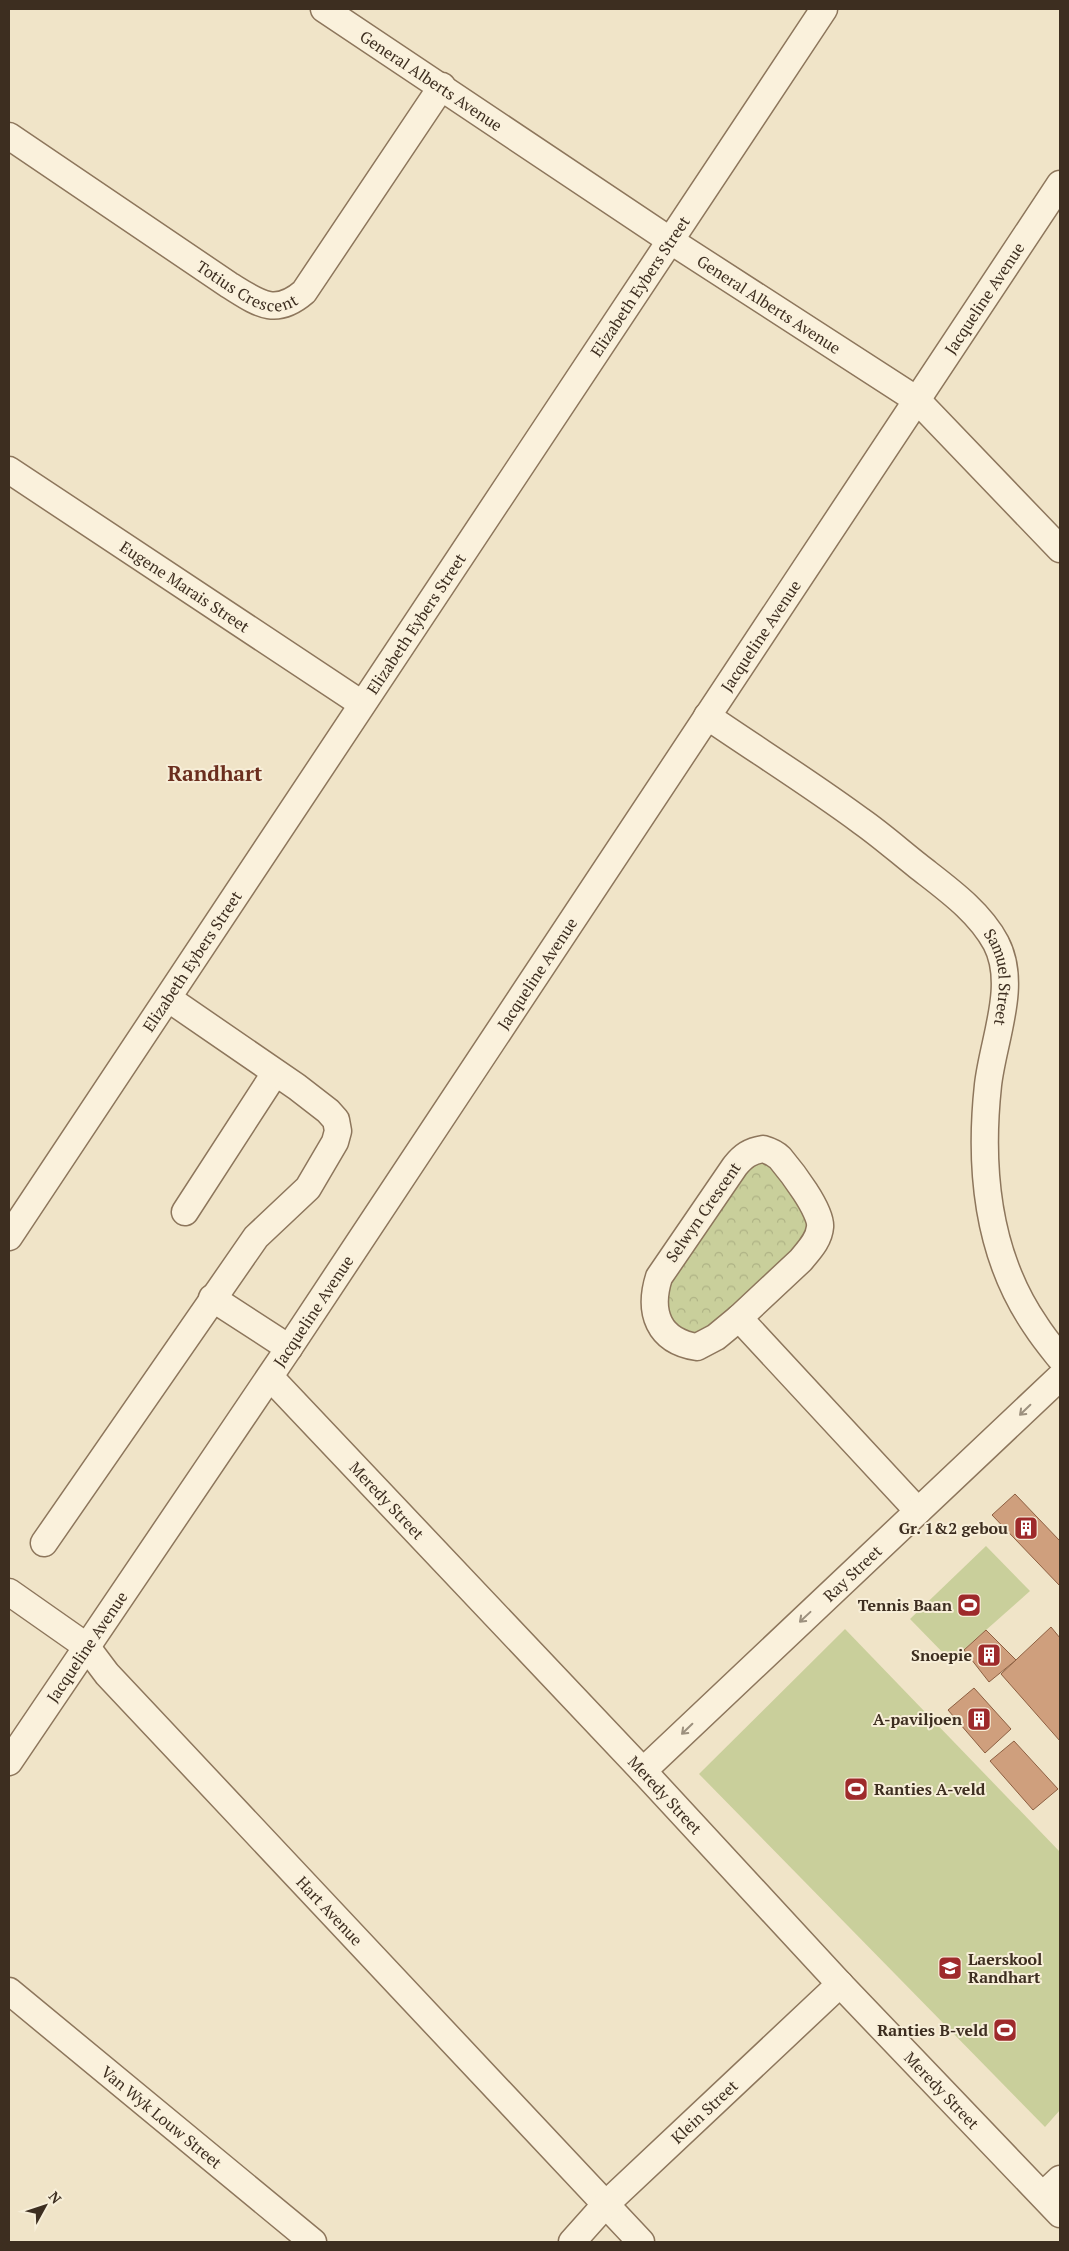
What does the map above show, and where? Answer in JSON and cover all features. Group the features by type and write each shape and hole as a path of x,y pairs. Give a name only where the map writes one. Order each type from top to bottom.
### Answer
{"street":[{"name":"General Alberts Avenue","path":"324,9 671,240 917,400 1060,549"},
{"name":"Elizabeth Eybers Street","path":"9,1238 824,9"},
{"name":"Totius Crescent","path":"9,136 246,295 271,307 283,306 304,292 442,86"},
{"name":"Jacqueline Avenue","path":"9,1762 270,1377 1060,184"},
{"name":"Eugene Marais Street","path":"9,470 362,704"},
{"name":"Samuel Street","path":"707,716 869,827 968,907 984,924 996,943 1004,962 1007,980 988,1084 984,1148 987,1195 997,1243 1013,1284 1035,1325 1060,1358"},
{"path":"44,1543 256,1237 308,1188 335,1142 338,1131 336,1120 328,1111 169,999"},
{"path":"185,1212 274,1073"},
{"name":"Selwyn Crescent","path":"763,1149 773,1152 780,1158 813,1206 821,1225 813,1247 738,1318 706,1343 697,1346 686,1345 676,1342 667,1334 658,1321 654,1307 654,1293 666,1264 735,1166 743,1156 763,1149"},
{"path":"212,1298 289,1348"},
{"path":"738,1318 918,1512"},
{"name":"Meredy Street","path":"270,1377 643,1771 840,1984 1051,2187 1060,2214"},
{"name":"Ray Street","path":"643,1771 1060,1377"},
{"name":"Hart Avenue","path":"9,1592 86,1646 108,1674 155,1725 641,2242"},
{"name":"Klein Street","path":"572,2242 605,2205 840,1984"},
{"name":"Van Wyk Louw Street","path":"9,1991 313,2242"}],"green space":[{"path":"765,1160 802,1199 810,1232 795,1250 711,1327 697,1333 686,1332 676,1325 667,1313 667,1289 680,1265 735,1183 753,1167"},
{"name":"Tennis Baan","path":"986,1546 1030,1591 951,1661 910,1619"},
{"path":"845,1629 1060,1852 1060,2110 1045,2127 699,1774"}],"building":[{"name":"Gr. 1&2 gebou","path":"1015,1494 1060,1541 1060,1586 992,1515"},
{"path":"1051,1627 1060,1638 1060,1741 1001,1674"},
{"name":"Snoepie","path":"986,1630 1016,1660 989,1682 964,1650"},
{"name":"A-paviljoen","path":"974,1688 1011,1729 985,1753 948,1710"},
{"path":"1014,1741 1058,1789 1033,1810 990,1761"}],"place":[{"name":"Gr. 1&2 gebou","path":"1026,1528"},
{"name":"Tennis Baan","path":"969,1605"},
{"name":"Snoepie","path":"989,1655"},
{"name":"A-paviljoen","path":"979,1719"},
{"name":"Ranties A-veld","path":"856,1789"},
{"name":"Laerskool Randhart","path":"950,1968"},
{"name":"Ranties B-veld","path":"1005,2030"}],"district":[{"name":"Randhart","path":"215,774"}]}
